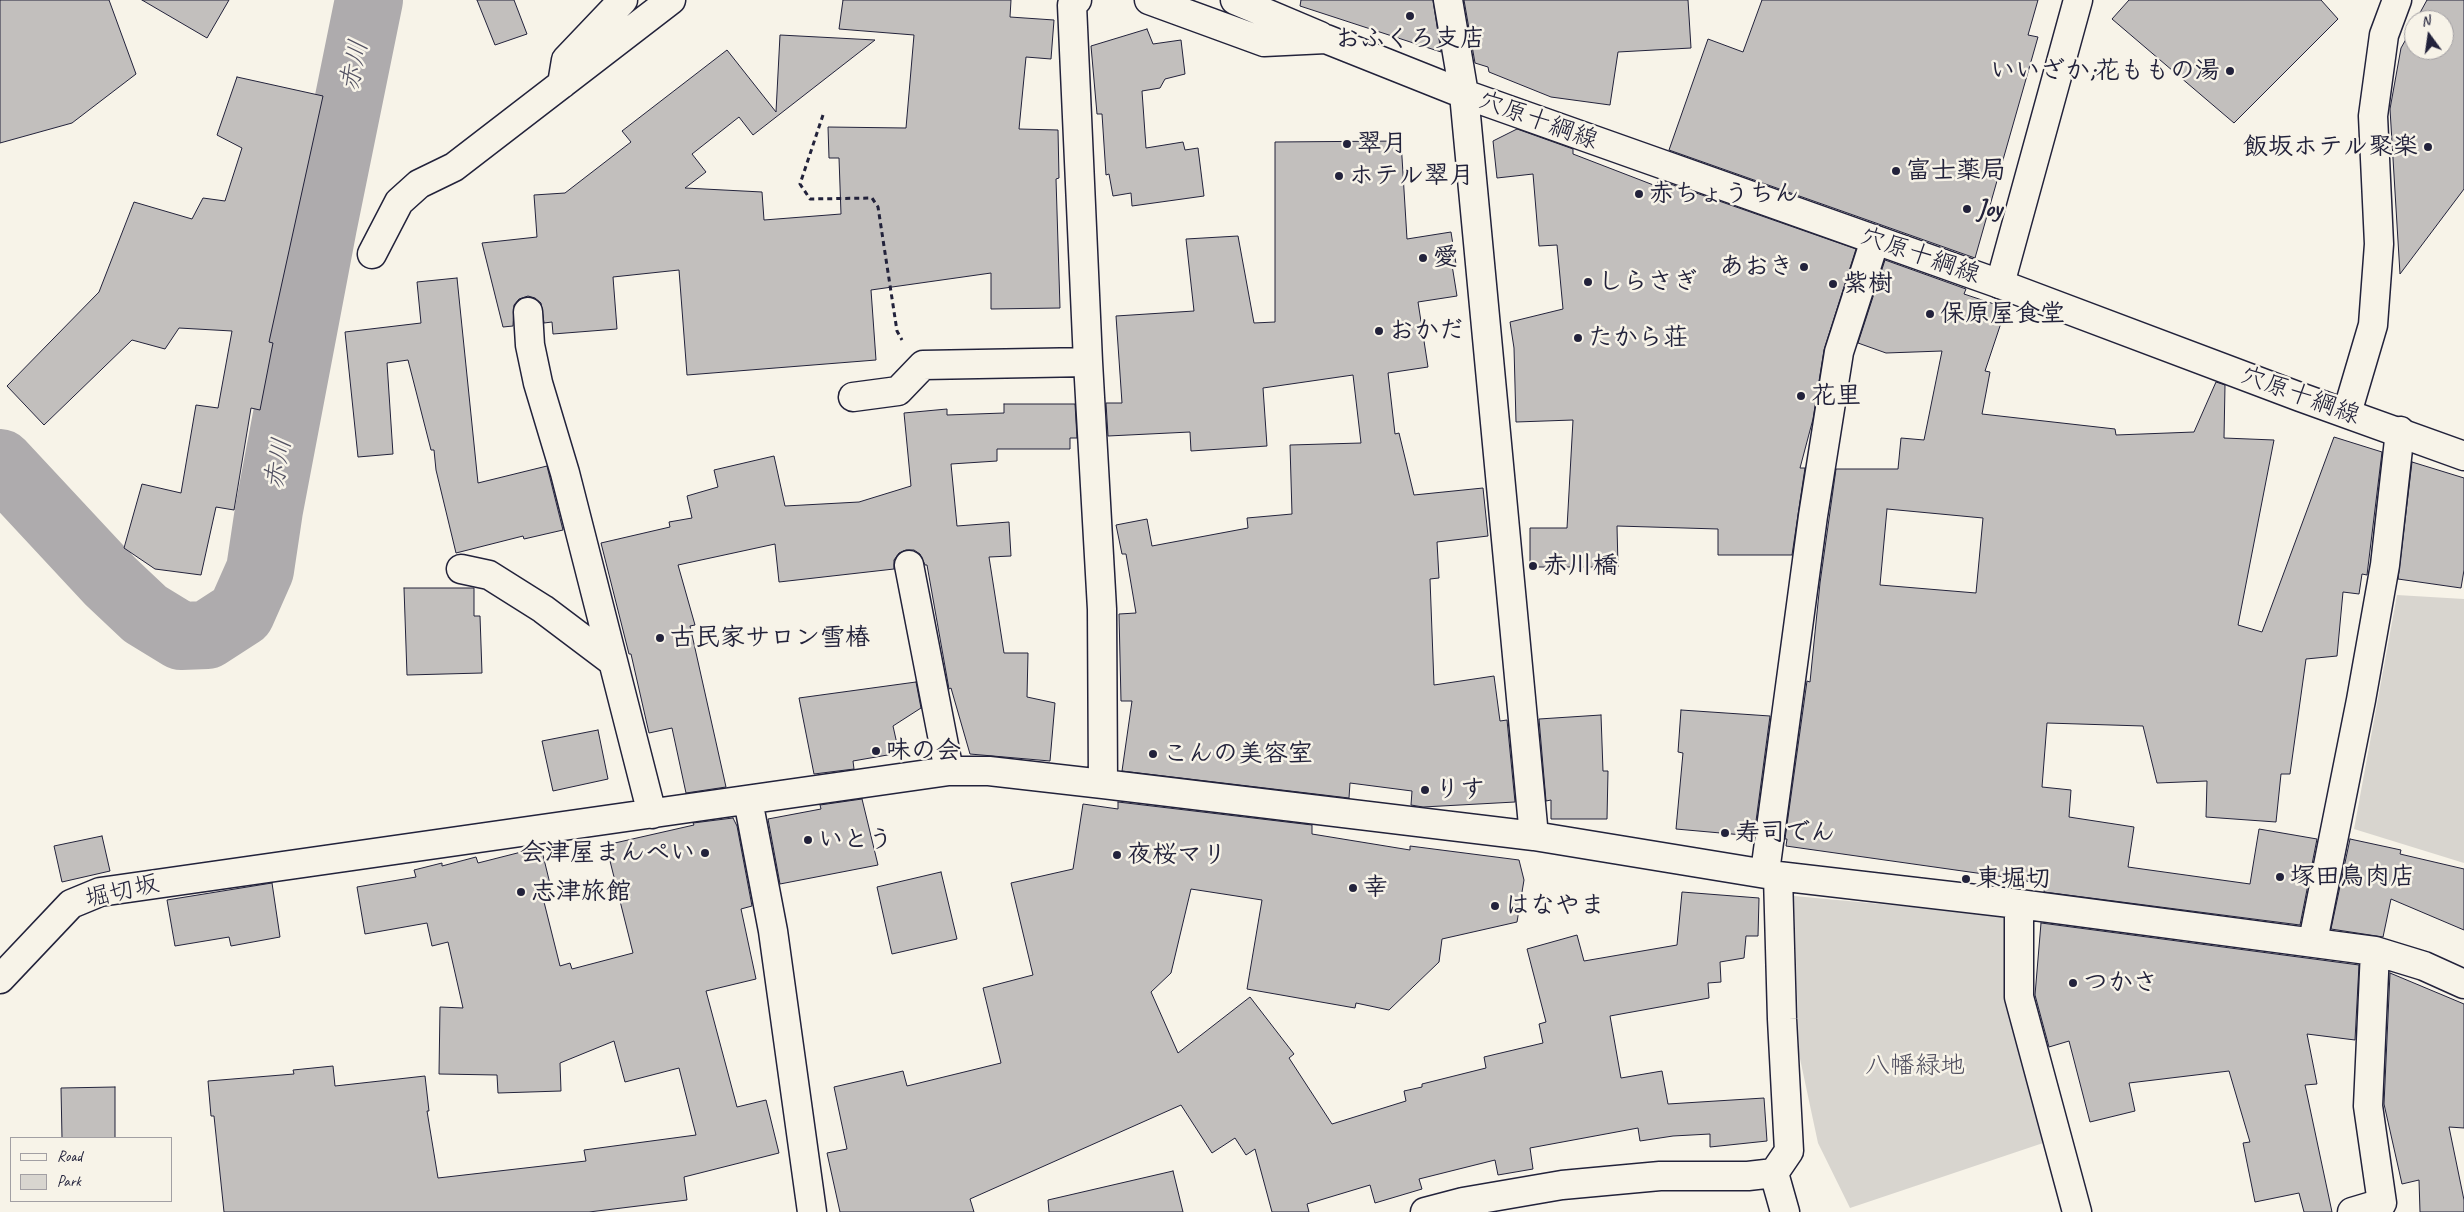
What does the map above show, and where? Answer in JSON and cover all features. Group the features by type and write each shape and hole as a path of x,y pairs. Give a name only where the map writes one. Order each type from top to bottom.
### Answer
{"street":[{"path":"562,86 566,60 623,0"},
{"path":"372,254 399,202 419,184 454,167 562,86 671,0"},
{"path":"1077,0 1072,5 1088,362 1102,609 1103,784"},
{"path":"1149,0 1264,42 1326,39"},
{"path":"1235,0 1326,39 1464,94 1534,836"},
{"name":"穴原十綱線","path":"1448,0 1464,94 2000,284 2464,456"},
{"path":"2000,284 2078,0"},
{"path":"2347,413 2373,325 2379,244 2373,116 2384,35 2397,0"},
{"path":"1425,1212 1463,1202 1562,1185 1660,1176 1748,1176 1774,1173 1789,1151 1772,874 1813,516 1838,352 1875,240"},
{"path":"528,312 530,345 538,383 564,473 652,814"},
{"path":"853,397 898,391 922,365 1088,362"},
{"path":"2313,942 2362,700 2384,574 2400,432"},
{"path":"909,565 949,771"},
{"path":"461,569 489,575 543,609 612,661"},
{"name":"堀切坂","path":"0,979 70,904 100,892 949,771 989,771 1534,836 1772,874 2313,942 2375,951 2424,966 2464,984"},
{"path":"748,800 773,931 812,1212"},
{"path":"2019,904 2019,998 2077,1212"},
{"path":"2352,1212 2382,1203 2368,1106 2375,951"},
{"path":"1774,1173 1785,1212"}],"path":[{"path":"823,115 800,184 810,199 872,198 875,202 878,207 897,331 922,365"}],"green space":[{"path":"2397,595 2464,599 2464,863 2354,829"},
{"name":"八幡緑地","path":"1794,896 2010,916 2052,1140 1850,1208 1818,1143 1799,1054"}],"building":[{"path":"0,0 109,0 136,74 72,123 0,143"},
{"path":"142,0 229,0 207,38"},
{"path":"477,0 514,0 527,34 495,45"},
{"path":"843,0 1011,0 1010,17 1054,20 1051,59 1026,57 1019,129 1058,130 1059,178 1056,179 1060,308 991,309 991,273 871,290 876,360 687,375 679,270 613,277 617,329 553,334 552,322 544,323 541,303 535,298 528,296 519,299 514,305 513,326 503,327 482,243 537,237 534,195 565,193 631,142 622,131 727,50 776,112 780,35 875,40 753,135 739,117 692,154 706,172 685,188 762,192 764,220 841,214 839,158 829,158 828,127 906,128 914,35 839,29"},
{"path":"1301,0 1433,0 1441,52 1300,6"},
{"path":"1464,0 1688,0 1691,48 1618,52 1610,105 1551,97 1489,72 1488,67 1475,63"},
{"path":"1762,0 2038,0 2028,35 2038,37 1975,258 1669,150 1708,39 1743,52"},
{"name":"いいざか;花ももの湯","path":"2129,0 2321,0 2338,19 2234,123 2112,19"},
{"name":"飯坂ホテル聚楽","path":"2427,0 2464,0 2464,189 2400,274 2390,109 2401,48 2404,43 2404,60 2454,60 2454,10 2422,10"},
{"path":"1147,29 1153,44 1181,40 1185,74 1165,79 1160,88 1142,91 1146,148 1183,142 1185,150 1198,148 1204,196 1132,206 1131,193 1113,196 1109,174 1106,175 1102,114 1097,114 1091,46"},
{"path":"237,77 323,96 269,342 273,343 260,410 251,408 234,510 216,507 201,575 155,569 124,548 142,484 181,493 196,405 218,408 232,331 179,328 165,349 132,340 44,425 7,386 99,292 134,202 192,219 203,198 225,201 242,148 217,135"},
{"path":"1517,129 1573,149 1573,154 1656,186 1659,180 1856,249 1824,350 1813,419 1800,468 1805,468 1792,555 1718,555 1718,529 1617,526 1618,567 1530,567 1530,528 1567,528 1573,420 1516,422 1514,348 1510,322 1563,309 1557,245 1539,246 1533,174 1497,178 1493,141"},
{"path":"1401,141 1407,239 1451,232 1456,264 1452,265 1457,296 1418,302 1428,367 1388,373 1395,434 1399,433 1414,495 1483,488 1488,536 1437,542 1439,578 1430,579 1434,685 1494,676 1500,721 1507,720 1515,802 1423,807 1411,805 1412,791 1350,783 1349,798 1122,771 1132,701 1121,701 1119,614 1136,613 1126,554 1122,554 1116,525 1147,519 1152,546 1248,528 1247,518 1292,514 1290,445 1361,443 1353,375 1263,388 1267,446 1191,451 1190,432 1108,436 1106,403 1122,403 1116,316 1194,311 1186,239 1238,236 1254,323 1275,322 1275,142"},
{"path":"1885,260 1966,289 1964,294 2006,308 1985,371 1990,372 1982,414 2115,429 2116,435 2194,432 2216,382 2225,385 2224,438 2274,440 2238,625 2262,632 2334,437 2382,452 2367,575 2362,574 2359,594 2343,592 2337,656 2306,659 2290,774 2281,774 2276,822 2206,817 2207,781 2157,783 2143,726 2047,723 2042,787 2071,790 2069,817 2134,827 2128,867 2250,884 2259,829 2317,839 2300,925 2044,892 2045,885 2012,878 1786,846 1787,839 1785,839 1807,681 1810,682 1820,583 1836,469 1898,469 1901,438 1924,440 1942,351 1886,353 1858,343","holes":["1887,509 1983,518 1976,593 1880,585"]},
{"path":"457,278 478,483 547,466 563,530 524,539 523,536 456,553 436,470 434,450 431,450 408,360 387,363 393,454 358,457 345,332 421,323 417,282"},
{"path":"1004,404 1075,404 1077,438 1070,438 1070,449 997,449 997,461 951,464 957,526 1009,522 1011,556 989,557 1004,653 1028,653 1027,697 1055,703 1050,761 970,754 951,688 949,689 927,565 925,565 920,554 914,550 906,550 899,553 894,560 894,569 779,582 775,544 678,565 695,625 690,626 726,787 686,793 672,728 649,733 631,654 629,654 601,543 670,527 669,522 692,518 687,496 718,487 714,470 774,456 785,506 859,502 911,486 904,413 947,409 947,415 1004,413"},
{"path":"2412,462 2464,478 2464,570 2461,588 2398,579"},
{"path":"404,588 474,588 474,616 480,616 482,673 407,675"},
{"path":"916,682 921,708 893,726 899,753 853,761 854,769 814,774 799,698"},
{"path":"1681,710 1770,716 1754,836 1676,829 1683,753 1678,752"},
{"path":"1601,715 1603,771 1608,771 1607,819 1551,819 1551,800 1546,801 1539,719"},
{"path":"598,730 608,779 553,791 542,741"},
{"path":"862,799 878,865 780,884 768,819 821,809 820,805"},
{"path":"1118,802 1312,825 1312,834 1410,850 1410,846 1519,860 1524,880 1517,922 1442,939 1439,962 1389,1010 1356,1003 1355,1008 1247,989 1262,900 1191,889 1171,973 1151,992 1178,1053 1250,997 1294,1054 1289,1058 1332,1124 1406,1101 1404,1091 1422,1087 1422,1084 1486,1068 1484,1057 1543,1043 1539,1024 1546,1022 1527,949 1577,935 1584,961 1677,945 1682,892 1759,898 1758,936 1746,936 1744,958 1720,962 1721,982 1708,983 1709,998 1610,1016 1621,1078 1662,1071 1668,1104 1764,1098 1767,1141 1710,1147 1710,1134 1673,1136 1640,1141 1638,1128 1530,1148 1533,1169 1498,1175 1495,1160 1419,1179 1422,1189 1375,1203 1370,1185 1307,1204 1309,1212 1272,1212 1255,1149 1246,1155 1235,1138 1212,1153 1181,1105 970,1199 974,1212 840,1212 827,1153 847,1149 834,1087 903,1071 907,1086 1001,1063 983,988 1033,975 1011,883 1073,869 1083,804 1118,809"},
{"path":"733,818 737,826 752,906 741,909 756,979 706,991 737,1107 766,1100 779,1153 684,1177 687,1200 589,1212 224,1212 214,1116 211,1116 208,1081 294,1074 293,1070 333,1066 335,1086 425,1076 429,1111 427,1111 438,1178 586,1161 584,1150 696,1135 679,1068 625,1082 614,1041 560,1063 561,1091 498,1093 497,1075 439,1074 440,1007 463,1008 448,942 432,946 427,923 365,934 357,887 416,877 414,870 442,863 442,866 476,857 478,863 541,847 552,892 542,894 560,966 570,963 572,969 633,953 606,845 694,825 693,823"},
{"path":"102,836 110,871 62,882 54,846"},
{"path":"2350,839 2401,850 2400,854 2464,869 2464,930 2391,899 2383,937 2331,929"},
{"path":"941,872 957,939 892,954 877,887"},
{"path":"272,883 280,937 231,946 229,937 175,946 167,900"},
{"path":"2041,923 2359,965 2355,1040 2307,1034 2317,1084 2305,1085 2332,1212 2304,1212 2299,1193 2255,1202 2243,1143 2250,1142 2229,1071 2129,1083 2135,1111 2090,1122 2069,1041 2049,1047 2035,995"},
{"path":"2390,973 2464,1004 2464,1128 2449,1127 2464,1200 2464,1212 2420,1212 2419,1180 2402,1184 2384,1104"},
{"path":"115,1087 115,1137 62,1137 61,1088"},
{"path":"1173,1171 1183,1212 1049,1212 1048,1200"}],"waterway":[{"name":"赤川","path":"0,463 110,581 145,614 181,636 207,635 241,613 260,570 269,510 323,226 369,0"}],"place":[{"name":"おふくろ支店","path":"1410,16"},
{"name":"いいざか;花ももの湯","path":"2230,71"},
{"name":"翠月","path":"1347,144"},
{"name":"飯坂ホテル聚楽","path":"2428,147"},
{"name":"富士薬局","path":"1896,171"},
{"name":"ホテル翠月","path":"1339,176"},
{"name":"赤ちょうちん","path":"1639,194"},
{"name":"Joy","path":"1967,209"},
{"name":"愛","path":"1423,258"},
{"name":"あおき","path":"1804,267"},
{"name":"しらさぎ","path":"1588,282"},
{"name":"紫樹","path":"1833,284"},
{"name":"保原屋食堂","path":"1930,314"},
{"name":"おかだ","path":"1379,331"},
{"name":"たから荘","path":"1578,338"},
{"name":"花里","path":"1801,396"},
{"name":"赤川橋","path":"1533,566"},
{"name":"古民家サロン雪椿","path":"660,638"},
{"name":"味の会","path":"876,751"},
{"name":"こんの美容室","path":"1153,754"},
{"name":"りす","path":"1425,790"},
{"name":"寿司でん","path":"1725,833"},
{"name":"いとう","path":"808,840"},
{"name":"会津屋まんぺい","path":"705,853"},
{"name":"夜桜マリ","path":"1117,855"},
{"name":"塚田鳥肉店","path":"2280,877"},
{"name":"東堀切","path":"1966,879"},
{"name":"幸","path":"1353,888"},
{"name":"志津旅館","path":"521,892"},
{"name":"はなやま","path":"1495,906"},
{"name":"つかさ","path":"2073,983"}]}
